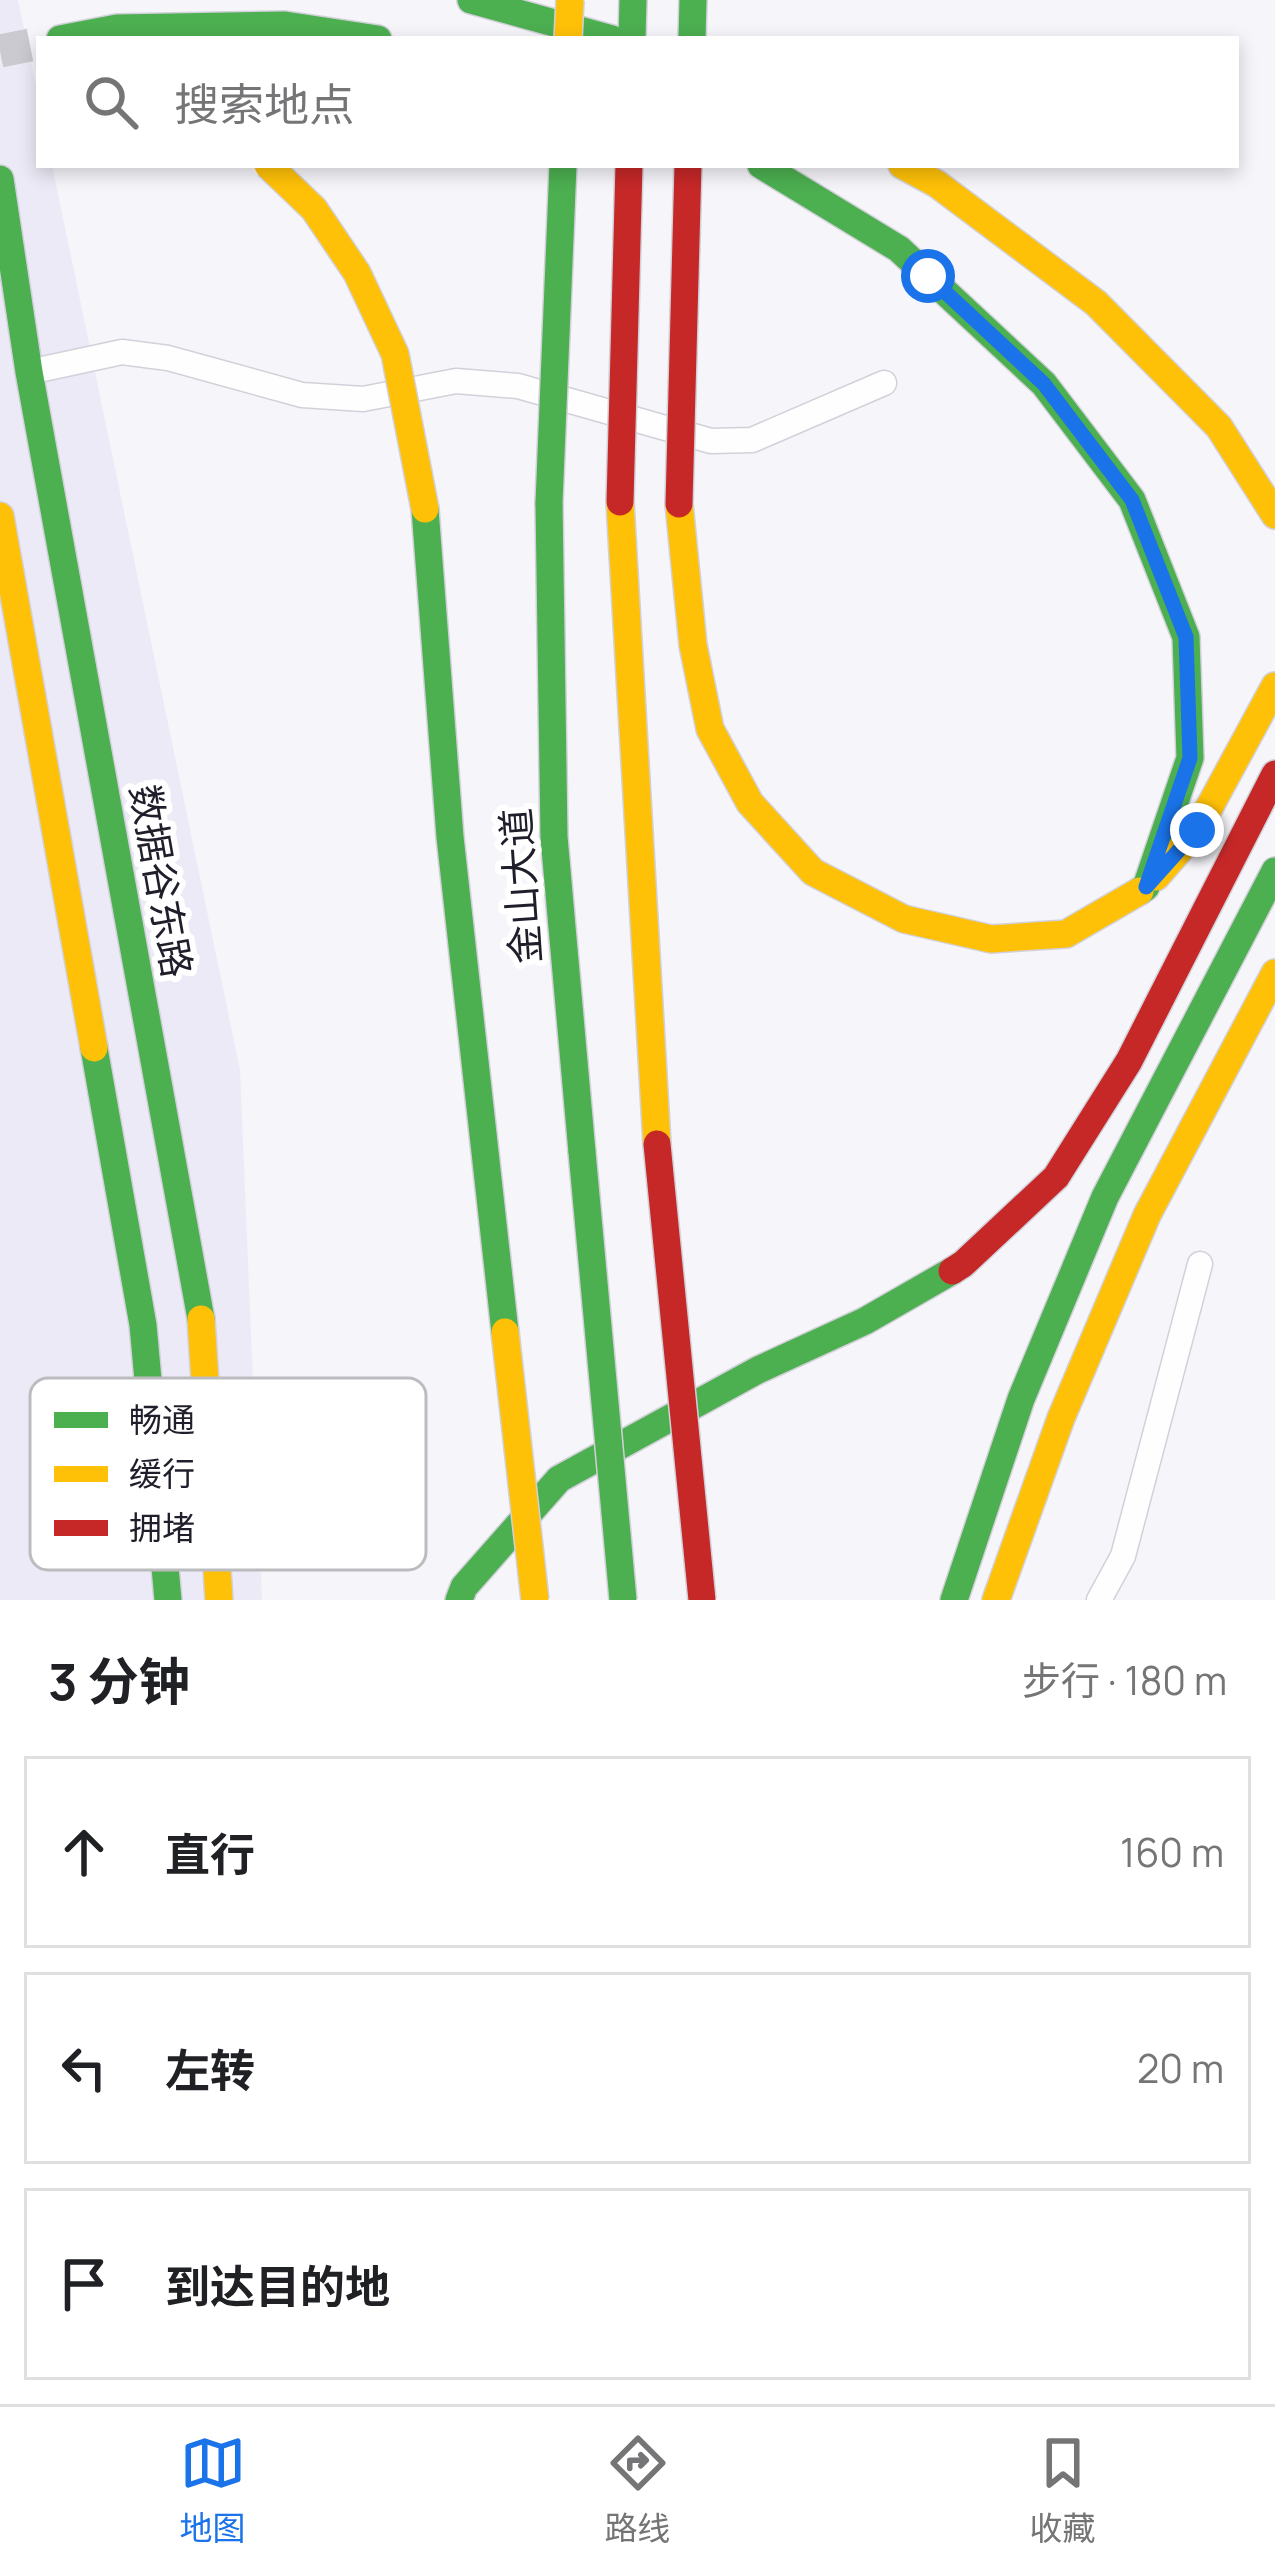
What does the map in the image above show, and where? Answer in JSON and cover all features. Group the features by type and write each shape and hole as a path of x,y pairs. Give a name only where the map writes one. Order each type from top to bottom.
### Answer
{"main road":[{"path":"471,0 601,36"},
{"path":"568,36 570,0"},
{"path":"632,36 634,0"},
{"path":"692,36 693,0"},
{"path":"76,36 117,28 285,25 358,36"},
{"path":"271,168 314,208 357,273 395,354 425,509 449,837 535,1600"},
{"name":"金山大道","path":"563,168 550,503 554,837 623,1600"},
{"path":"629,168 620,502 658,1144 702,1600"},
{"path":"688,168 679,503 693,646 710,729 750,803 813,872 904,919 991,939 1066,934 1146,887 1197,830 1275,686"},
{"path":"766,168 899,249 1044,384 1132,500 1186,637 1190,758 1146,887"},
{"path":"908,168 937,184 1096,304 1220,427 1275,515"},
{"name":"数据谷东路","path":"0,179 29,372 201,1318 205,1378"},
{"path":"0,515 143,1325 148,1378"},
{"path":"459,1600 464,1587 560,1479 758,1370 865,1321 963,1264 1056,1177 1129,1061 1275,774"},
{"path":"954,1600 1021,1400 1105,1198 1275,871"},
{"path":"997,1600 1061,1418 1147,1215 1275,973"},
{"path":"165,1570 168,1600"},
{"name":"数据谷东路","path":"217,1570 219,1600"}],"street":[{"path":"29,372 122,352 168,358 302,395 363,399 456,381 518,386 711,441 752,440 884,383"},
{"path":"1099,1600 1124,1556 1199,1264"}],"shaded area":[{"path":"0,0 18,0 36,87 36,168 53,168 240,1070 253,1378 30,1378 30,1570 261,1570 262,1600 0,1600"}],"tunnel":[{"path":"0,51 30,45"}],"traffic: fast":[{"path":"471,0 601,36"},
{"path":"632,36 633,0"},
{"path":"692,36 693,0"},
{"path":"76,36 117,28 285,25 358,36"},
{"path":"549,503 563,168"},
{"path":"766,168 899,249 1044,384 1132,500 1186,637 1190,758 1146,887 1140,891"},
{"path":"0,179 29,372 201,1319"},
{"path":"549,503 554,837 582,1152"},
{"path":"425,509 450,837 505,1332"},
{"path":"954,1600 1021,1399 1105,1197 1275,871"},
{"path":"94,1048 143,1325 148,1378"},
{"path":"582,1152 623,1600"},
{"path":"459,1600 464,1587 559,1479 952,1271"},
{"path":"165,1570 168,1600"}],"traffic: slow":[{"path":"568,36 570,0"},
{"path":"271,168 314,209 357,273 395,354 425,509"},
{"path":"908,168 937,184 1096,303 1219,427 1275,515"},
{"path":"620,502 657,1144"},
{"path":"679,504 693,645 710,729 750,803 813,872 904,919 991,939 1066,934 1140,891"},
{"path":"0,516 94,1048"},
{"path":"1156,877 1197,830 1275,686"},
{"path":"996,1600 1061,1418 1147,1215 1275,973"},
{"path":"201,1319 205,1378"},
{"path":"505,1332 535,1600"},
{"path":"217,1570 219,1600"}],"traffic: jam":[{"path":"620,502 629,168"},
{"path":"679,504 688,168"},
{"path":"952,1271 1056,1177 1129,1061 1275,774"},
{"path":"657,1144 702,1600"}],"route":[{"path":"928,276 1044,384 1132,500 1186,637 1190,758 1146,887 1197,830"}]}
